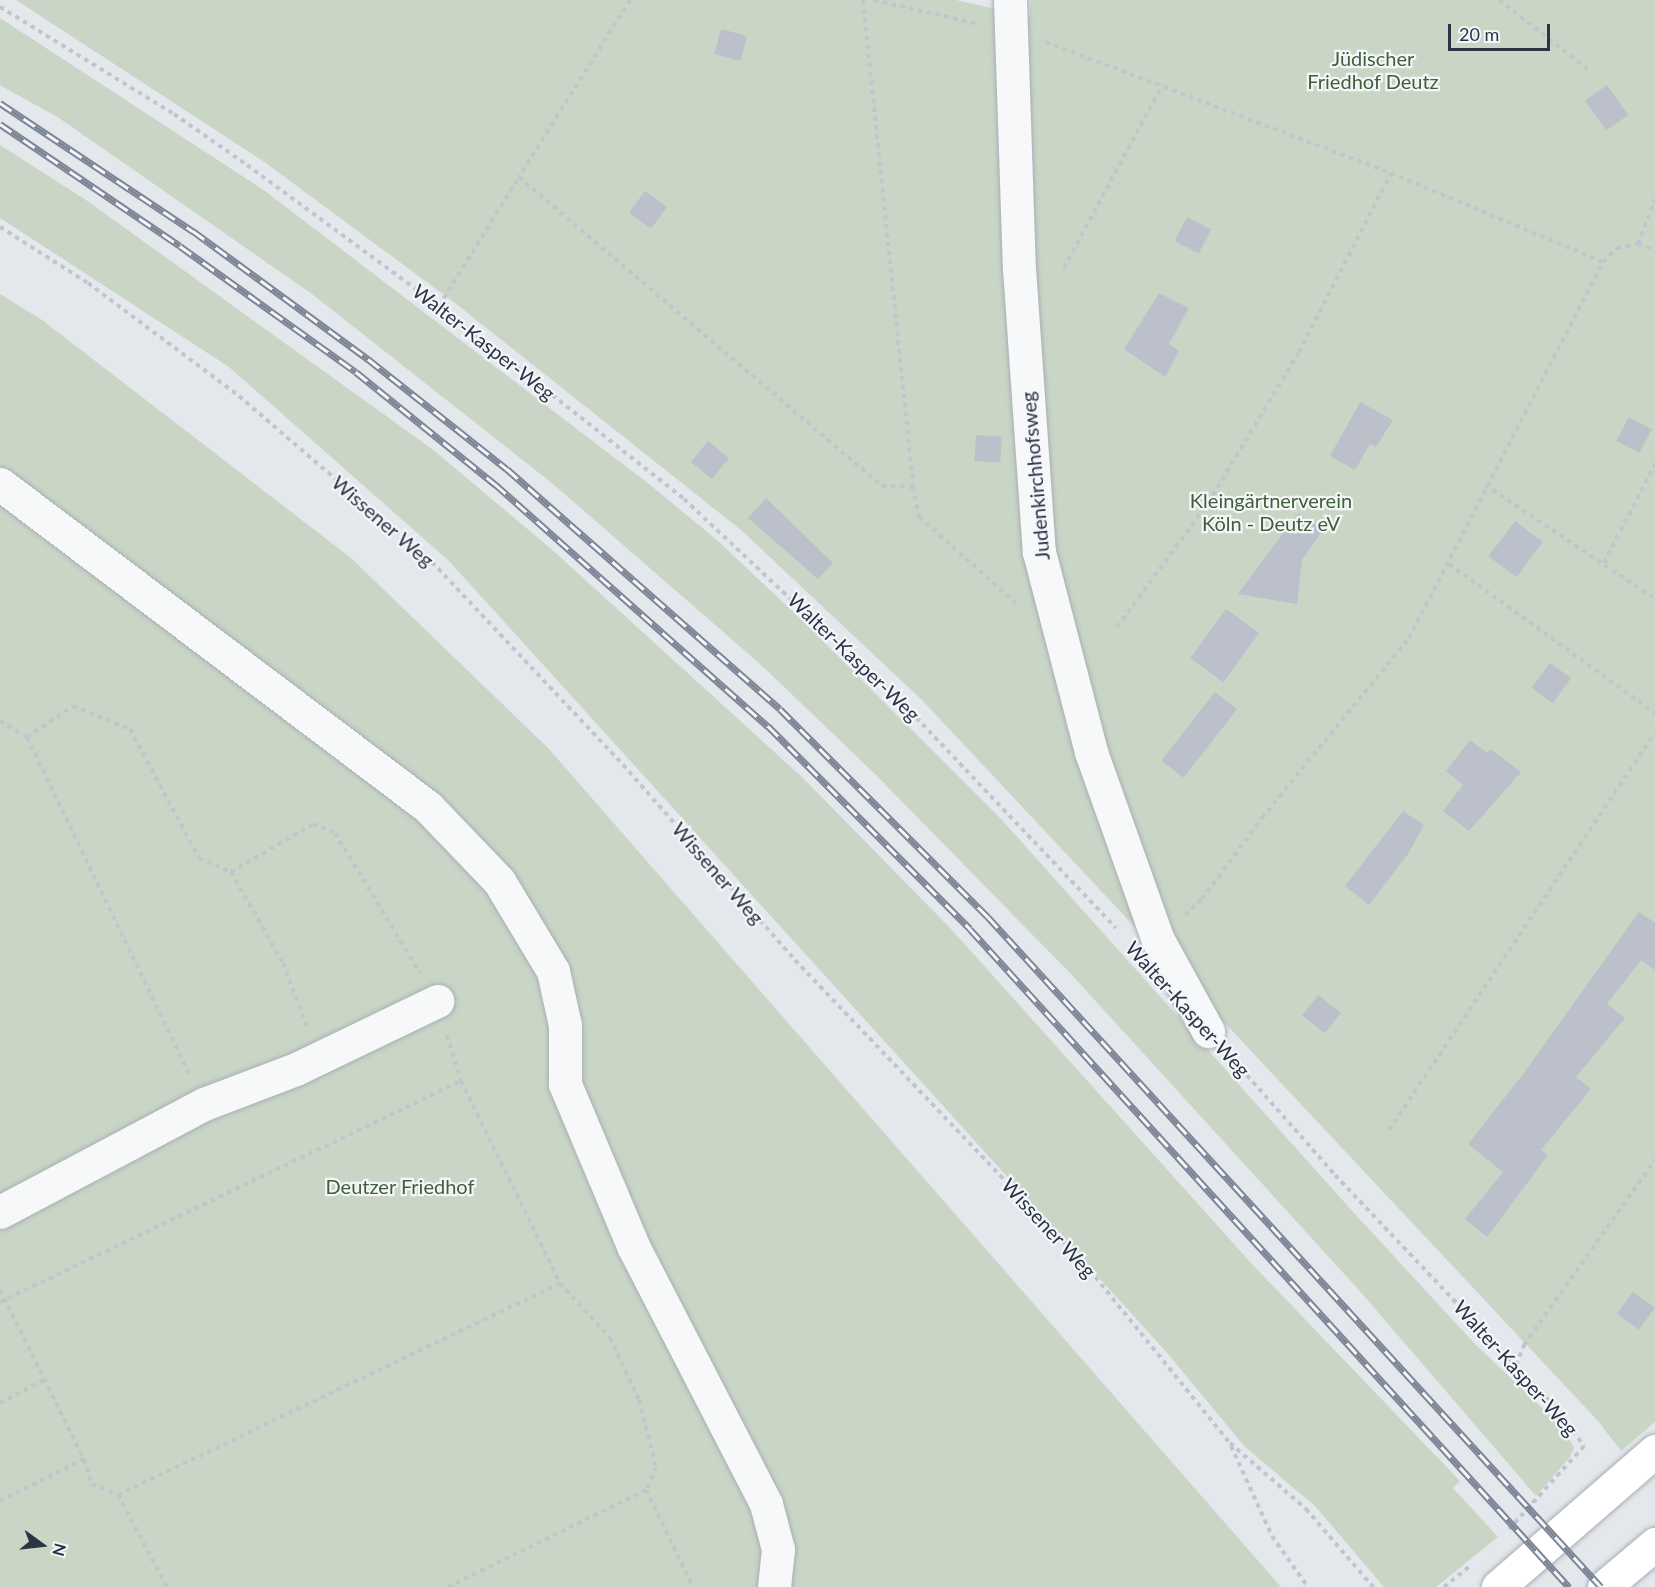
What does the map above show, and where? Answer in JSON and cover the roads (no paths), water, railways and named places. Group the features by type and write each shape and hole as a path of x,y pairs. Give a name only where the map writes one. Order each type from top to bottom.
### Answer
{"highway":[{"path":"1498,1587 1655,1451"},
{"path":"1604,1587 1655,1544"}],"lane":[{"name":"Judenkirchhofsweg","path":"1010,0 1019,268 1039,552 1091,752 1158,940 1208,1031"},
{"path":"0,484 428,807 498,881 553,971 565,1024 565,1084 633,1246 766,1504 778,1549 774,1587"},
{"path":"0,1212 204,1104 296,1069 437,1001"}],"railway":[{"path":"0,103 193,231 368,359 507,469 780,709 988,917 1601,1587"},
{"path":"0,124 180,246 356,372 495,484 768,726 970,929 1569,1587"}],"park label":[{"name":"Jüdischer Friedhof Deutz","path":"1373,70"},
{"name":"Kleingärtnerverein Köln - Deutz eV","path":"1271,512"},
{"name":"Deutzer Friedhof","path":"400,1186"}]}
